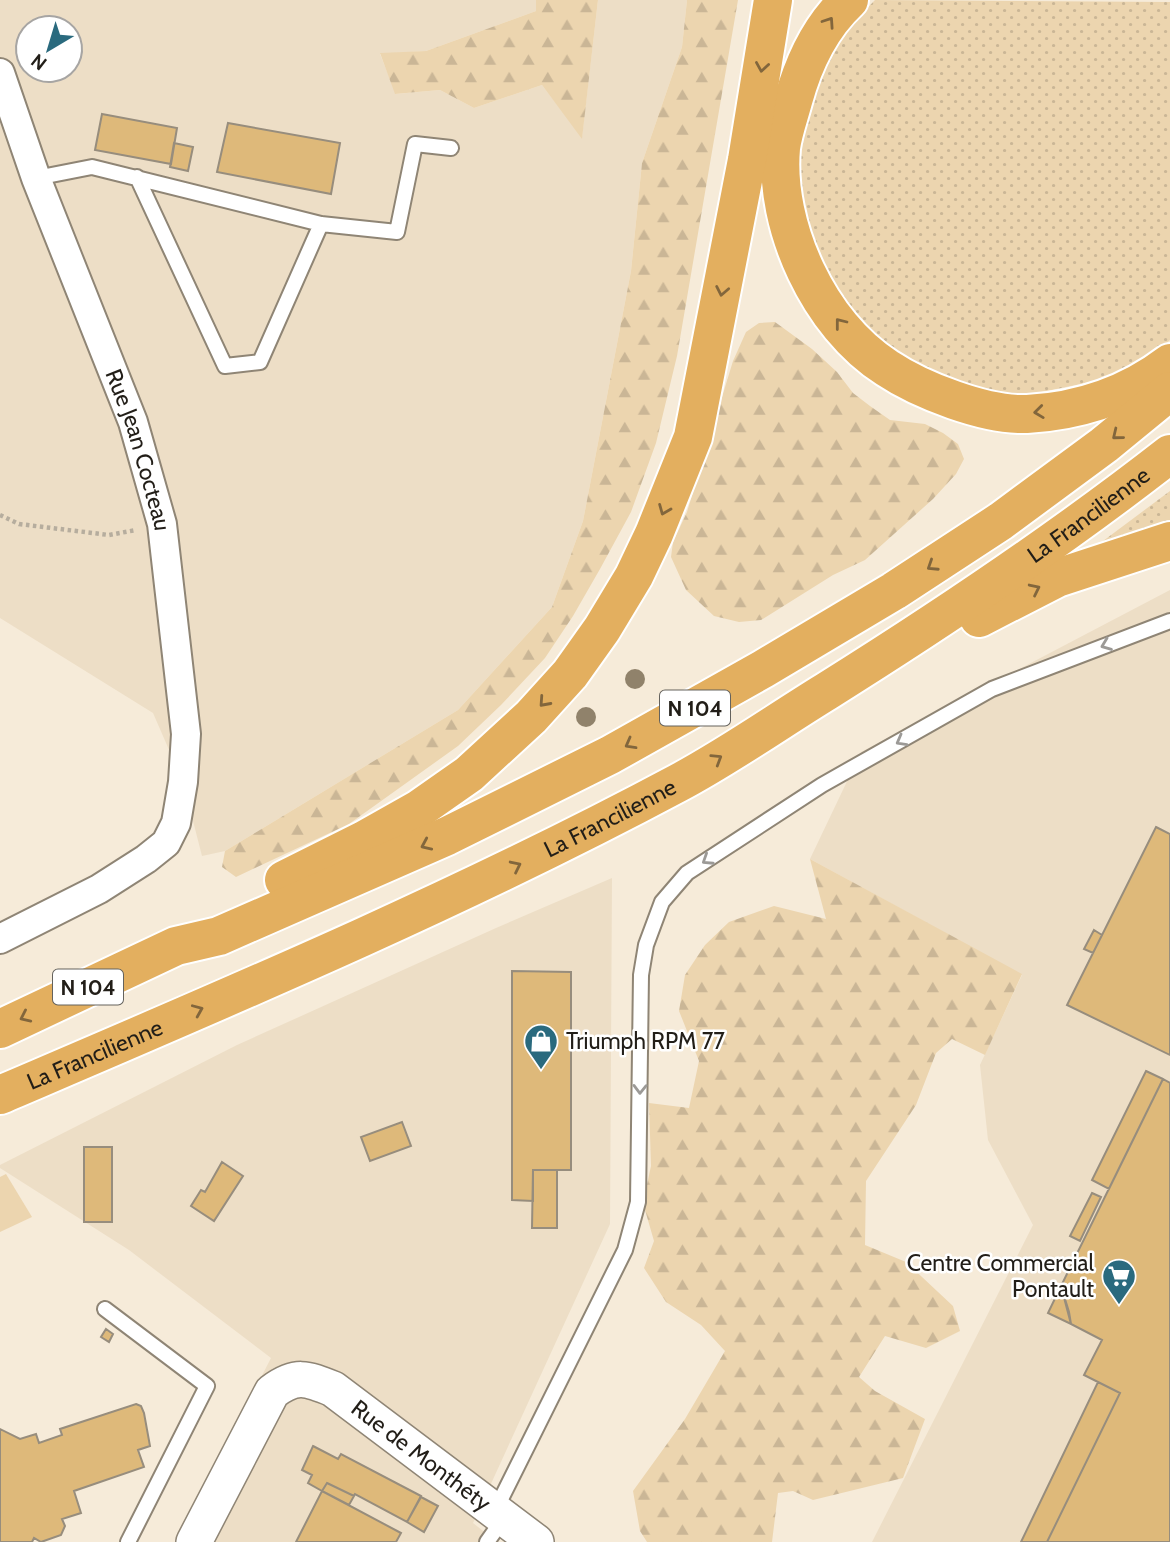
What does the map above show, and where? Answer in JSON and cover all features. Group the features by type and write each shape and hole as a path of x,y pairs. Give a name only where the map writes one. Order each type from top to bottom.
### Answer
{"highway":[{"path":"176,946 205,917 364,840 419,808 469,774 531,717 570,674 602,629 634,576 654,534 693,437 747,160 774,0"},
{"path":"849,0 836,12 817,41 799,79 781,145 780,171 783,204 796,253 819,296 847,332 886,368 931,392 971,406 1025,414 1077,407 1108,398 1131,388 1170,363"},
{"name":"La Francilienne","path":"0,1028 176,946 219,936 447,836 610,755 894,591 1001,521 1104,445 1170,391"},
{"name":"La Francilienne","path":"0,1095 204,1008 511,869 682,781 922,632 1031,557 1170,454"},
{"path":"800,708 876,682 994,609 1057,578 1170,541"}],"street":[{"name":"Rue Jean Cocteau","path":"0,74 36,178 133,422 162,524 186,734 183,782 176,823 166,843 99,889 0,939"},
{"name":"Rue de Monthéty","path":"194,1542 272,1392 285,1382 301,1378 333,1389 495,1524 536,1542"}],"lane":[{"path":"36,178 92,167 321,224 397,232 415,144 451,148"},
{"path":"137,177 225,366 260,362 321,224"},
{"path":"495,1524 625,1250 638,1202 641,975 646,945 662,902 687,873 811,792 992,689 1170,621"},
{"path":"105,1308 207,1386 128,1542"}],"path":[{"path":"0,515 19,524 109,536 162,524"}],"shaded area":[{"path":"0,0 536,0 536,11 426,51 380,54 396,94 440,90 474,108 542,85 582,137 598,0 687,0 682,47 642,163 631,271 583,521 552,607 458,710 225,851 202,856 183,782 153,713 0,618"},
{"path":"1170,590 1170,1542 872,1542 1033,1225 988,1140 980,1065 1022,975 810,859 861,752"},
{"path":"612,878 610,1224 473,1523 497,1542 176,1542 271,1358 129,1250 0,1168 0,1165 237,1045"}],"green space":[{"path":"536,0 598,0 582,139 542,85 474,108 440,90 395,94 380,53 426,51 536,11"},
{"path":"687,0 738,0 677,356 656,443 631,512 573,616 545,658 458,746 349,824 236,877 222,867 225,851 458,710 552,607 583,521 631,271 642,163 682,47"},
{"path":"875,0 1170,2 1170,340 1130,374 1022,396 948,383 863,332 815,257 794,182 799,114 834,42"},
{"path":"775,322 812,349 837,372 853,393 870,406 890,420 925,424 943,433 958,444 964,459 956,474 933,499 865,560 833,575 761,620 739,622 714,616 686,590 671,557 673,542 687,512 733,361 746,332 759,323"},
{"path":"1170,491 1170,526 1091,550"},
{"path":"810,859 1022,974 985,1055 952,1039 936,1053 916,1105 866,1181 865,1245 906,1262 953,1306 960,1331 926,1348 885,1336 859,1377 875,1391 925,1419 903,1478 813,1500 793,1491 778,1493 772,1542 647,1542 640,1531 633,1491 685,1419 725,1351 701,1325 666,1302 644,1268 654,1241 643,1203 651,1166 649,1103 689,1108 699,1061 679,1011 685,975 705,945 729,922 774,906 826,919"},
{"path":"6,1174 32,1217 0,1232 0,1177"}],"building":[{"path":"102,114 177,128 171,164 95,150"},
{"path":"228,123 340,143 331,194 217,172"},
{"path":"174,143 193,147 188,171 170,167"},
{"path":"1156,827 1170,834 1170,1055 1067,1005"},
{"path":"1094,930 1102,935 1093,953 1084,949"},
{"name":"Triumph RPM 77","path":"512,971 571,972 571,1170 533,1170 533,1201 512,1200"},
{"path":"1146,1071 1163,1079 1109,1189 1092,1180"},
{"name":"Centre Commercial Pontault","path":"1163,1079 1170,1083 1170,1542 1047,1542 1120,1393 1084,1375 1102,1340 1071,1324 1061,1286"},
{"path":"402,1122 411,1146 370,1161 361,1137"},
{"path":"84,1147 112,1147 112,1222 84,1222"},
{"path":"222,1162 243,1176 214,1221 191,1206 201,1190 205,1192"},
{"path":"533,1170 557,1170 557,1228 532,1228"},
{"path":"1092,1193 1101,1197 1080,1241 1070,1236"},
{"path":"1061,1286 1069,1312 1071,1324 1048,1313"},
{"path":"106,1329 113,1334 109,1342 101,1337"},
{"path":"1098,1382 1120,1393 1047,1542 1021,1542"},
{"path":"136,1404 141,1406 144,1413 150,1446 138,1450 144,1467 74,1491 81,1513 62,1519 65,1526 61,1535 41,1542 34,1538 32,1542 0,1542 0,1429 20,1439 36,1434 39,1443 62,1435 60,1429"},
{"path":"313,1446 338,1459 341,1454 421,1496 407,1522 355,1494 354,1496 327,1483 322,1491 308,1483 312,1475 302,1470"},
{"path":"327,1483 354,1496 349,1505 322,1491"},
{"path":"322,1491 401,1533 396,1542 296,1542"},
{"path":"421,1497 438,1506 424,1532 407,1522"}],"place":[{"name":"Triumph RPM 77","path":"541,1071"},
{"name":"Centre Commercial Pontault","path":"1119,1306"}]}
